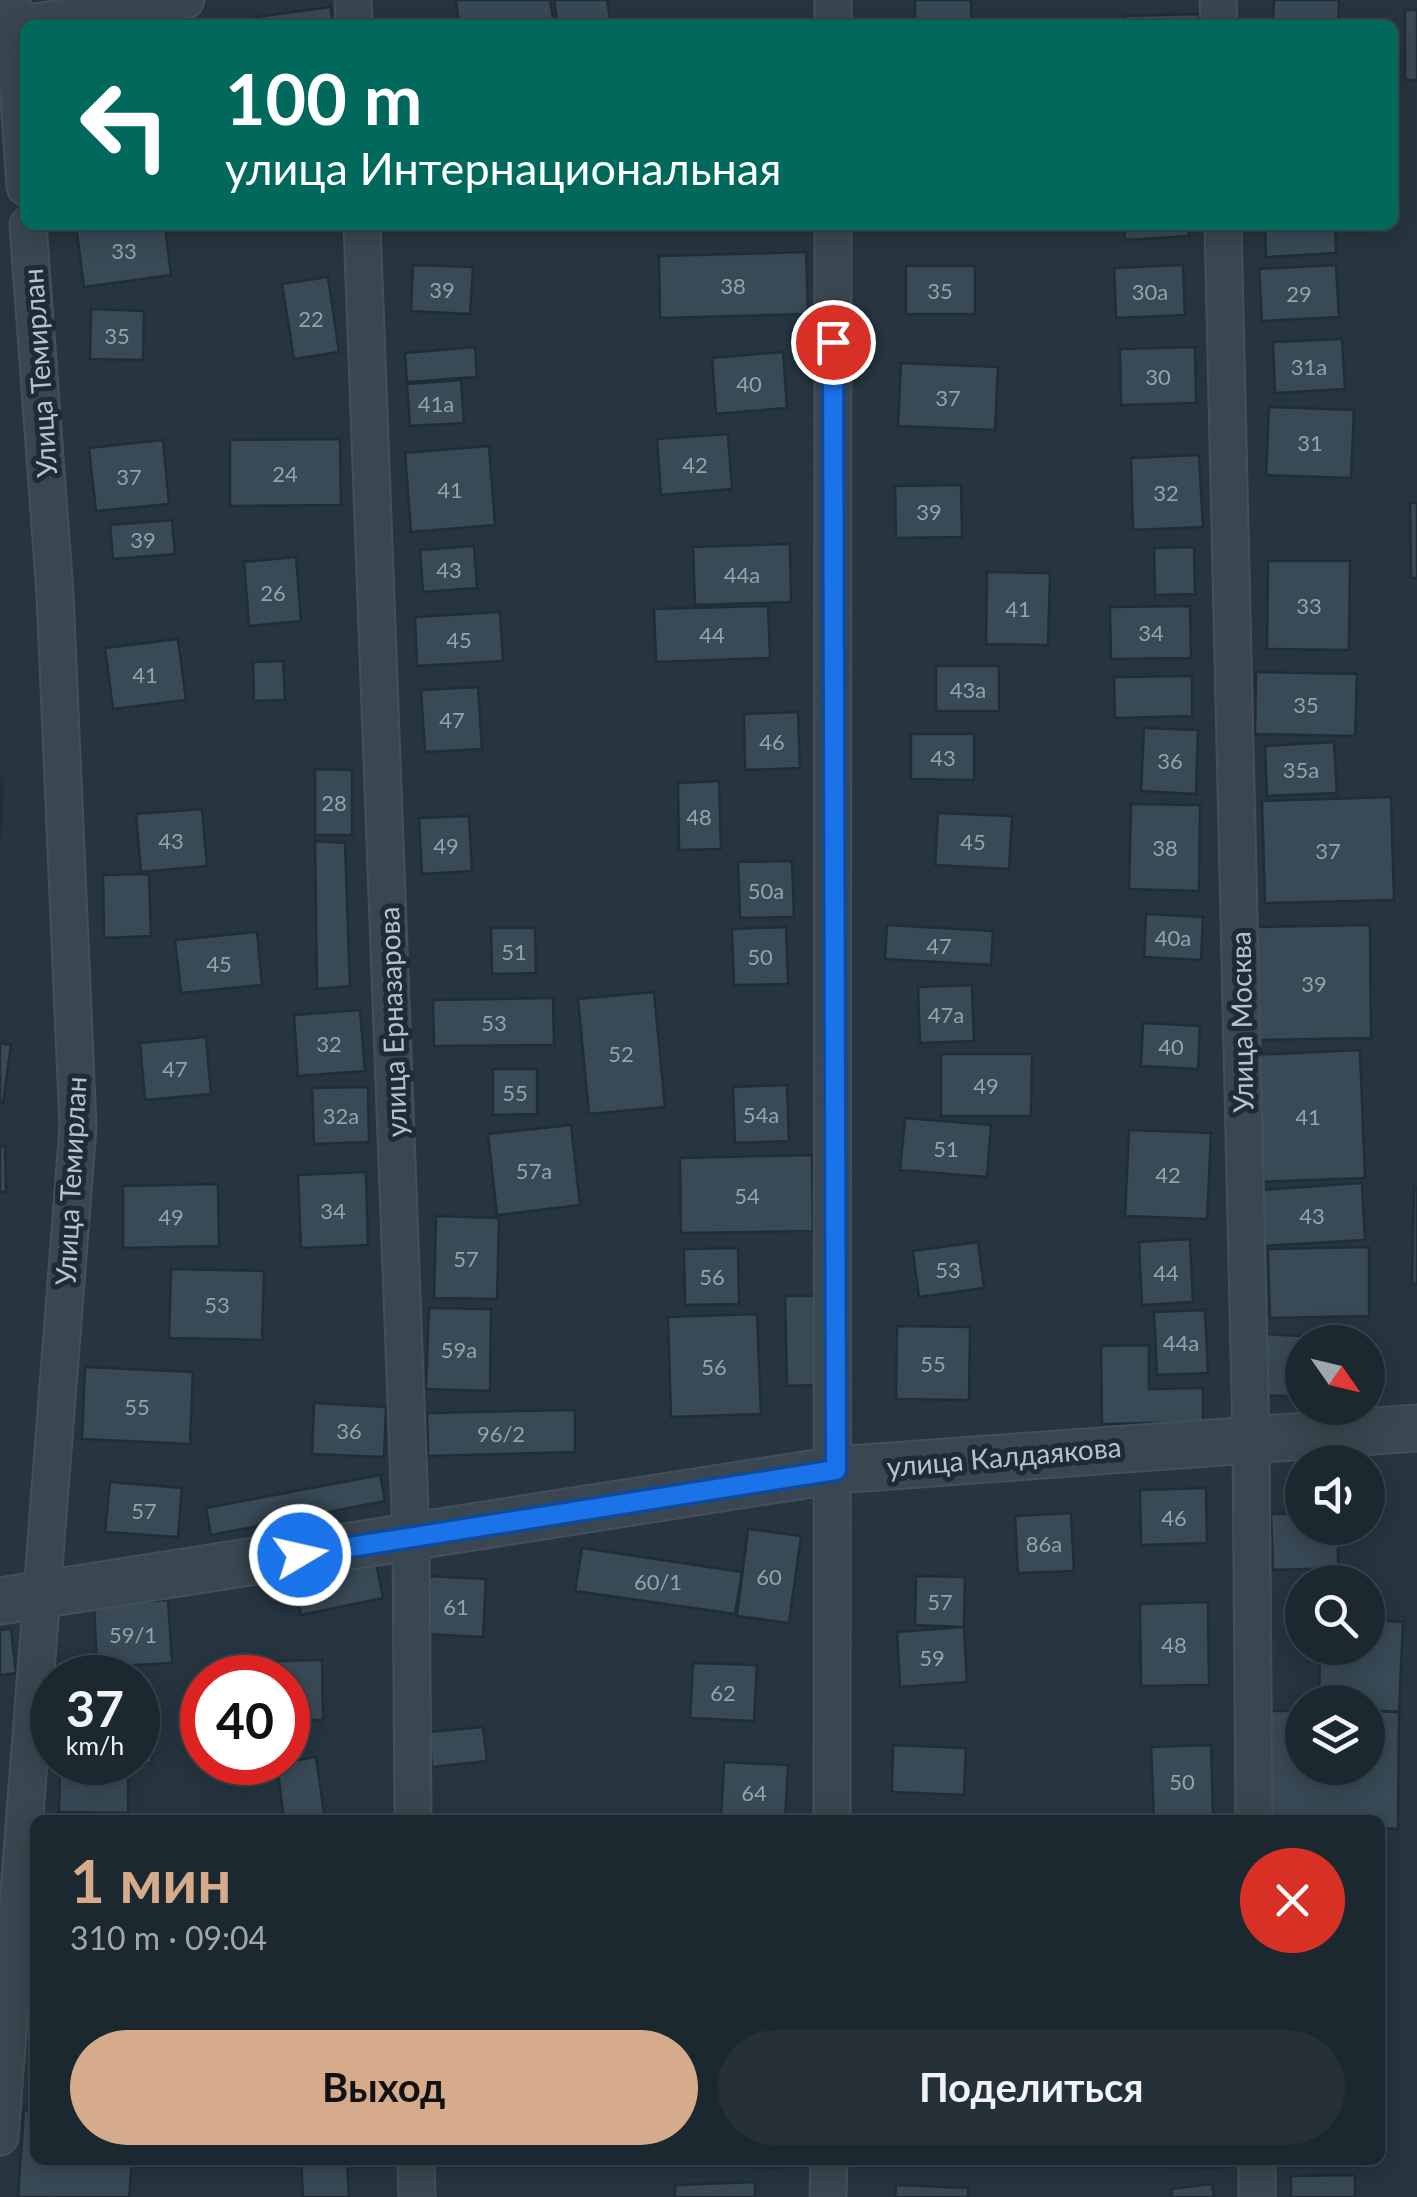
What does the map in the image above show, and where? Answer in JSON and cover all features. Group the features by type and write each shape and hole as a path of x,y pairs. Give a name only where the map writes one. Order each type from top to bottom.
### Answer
{"street":[{"path":"20,137 8,18 186,0"},
{"name":"Улица Темирлан","path":"0,2137 21,1599 78,1127 56,594 28,230"},
{"name":"улица Ерназарова","path":"362,230 411,1538 414,1815"},
{"path":"832,1815 836,1470 833,230"},
{"name":"Улица Москва","path":"1223,230 1251,1437 1254,1815"},
{"name":"улица Калдаякова","path":"21,1599 836,1470 1417,1428"},
{"path":"416,2165 416,2197"},
{"path":"828,2165 828,2197"},
{"path":"1256,2165 1257,2197"}],"building":[{"path":"456,0 550,0 553,20 458,20"},
{"path":"554,0 607,0 610,20 557,20"},
{"path":"915,0 971,0 971,20 915,20"},
{"path":"1274,0 1339,0 1338,20 1273,20"},
{"path":"331,7 332,20 256,20 256,17"},
{"path":"1405,10 1417,10 1417,80 1405,80"},
{"path":"1199,14 1200,20 1124,20 1124,16"},
{"path":"77,230 166,230 171,275 84,287"},
{"path":"1124,230 1188,230 1189,236 1125,240"},
{"path":"1265,230 1335,230 1336,253 1266,257"},
{"path":"806,252 808,314 660,318 659,256"},
{"path":"413,265 473,267 470,314 411,311"},
{"path":"1183,265 1185,315 1116,318 1114,268"},
{"path":"1336,265 1339,317 1262,321 1259,269"},
{"path":"906,266 975,266 975,314 906,314"},
{"path":"328,277 339,352 294,359 282,284"},
{"path":"91,309 144,311 143,360 90,359"},
{"path":"1342,339 1345,389 1275,393 1273,342"},
{"path":"475,347 477,377 407,382 405,353"},
{"path":"1195,347 1196,403 1121,405 1120,349"},
{"path":"783,352 787,408 716,414 712,358"},
{"path":"901,363 998,367 995,430 898,426"},
{"path":"461,380 464,423 410,426 407,384"},
{"path":"1269,407 1354,410 1351,478 1266,475"},
{"path":"728,434 732,489 661,495 657,439"},
{"path":"340,439 341,505 230,506 230,440"},
{"path":"163,440 169,504 96,511 89,448"},
{"path":"489,446 495,525 411,532 405,453"},
{"path":"1199,455 1203,527 1133,530 1131,458"},
{"path":"961,485 962,537 896,538 895,486"},
{"path":"1410,503 1417,503 1417,578 1411,578"},
{"path":"172,520 175,554 113,559 110,525"},
{"path":"790,544 791,602 695,605 693,547"},
{"path":"474,546 477,588 423,592 420,550"},
{"path":"1194,547 1195,594 1155,595 1154,548"},
{"path":"296,557 301,621 249,626 244,562"},
{"path":"1268,561 1350,561 1349,650 1267,649"},
{"path":"987,572 1050,573 1048,645 986,644"},
{"path":"768,606 770,658 656,662 654,609"},
{"path":"1190,606 1191,658 1111,659 1110,607"},
{"path":"500,612 503,661 417,666 415,617"},
{"path":"178,639 186,700 113,709 105,648"},
{"path":"283,661 285,700 254,701 253,662"},
{"path":"936,666 999,666 999,711 936,711"},
{"path":"1256,672 1357,674 1355,736 1255,734"},
{"path":"1192,676 1192,716 1115,718 1114,677"},
{"path":"478,687 482,749 425,752 421,690"},
{"path":"798,712 800,768 745,770 744,714"},
{"path":"1144,728 1198,730 1196,794 1141,791"},
{"path":"911,734 974,734 974,780 911,779"},
{"path":"1334,742 1337,793 1267,796 1265,746"},
{"path":"315,769 352,770 352,835 315,835"},
{"path":"0,777 3,777 0,840"},
{"path":"719,781 721,849 679,850 678,783"},
{"path":"1391,797 1394,900 1265,903 1262,801"},
{"path":"1131,804 1200,805 1199,891 1129,889"},
{"path":"202,809 207,866 141,872 136,814"},
{"path":"938,813 1012,816 1009,869 935,865"},
{"path":"469,816 472,871 422,874 419,818"},
{"path":"315,841 345,843 350,986 317,989"},
{"path":"792,861 794,917 740,918 738,862"},
{"path":"149,874 151,936 104,938 103,875"},
{"path":"1146,914 1203,917 1201,960 1144,957"},
{"path":"887,925 993,931 991,965 885,959"},
{"path":"1370,925 1371,1038 1259,1040 1257,927"},
{"path":"786,927 788,984 734,985 732,929"},
{"path":"491,928 535,928 536,973 492,974"},
{"path":"257,932 262,985 181,993 175,940"},
{"path":"972,985 974,1041 920,1043 918,987"},
{"path":"654,992 665,1107 589,1114 578,999"},
{"path":"553,998 554,1045 434,1046 433,1000"},
{"path":"360,1010 365,1071 298,1076 294,1015"},
{"path":"1143,1023 1200,1026 1198,1069 1141,1066"},
{"path":"206,1037 211,1094 145,1100 140,1043"},
{"path":"0,1043 11,1045 3,1103 0,1102"},
{"path":"1360,1050 1365,1178 1256,1182 1252,1055"},
{"path":"941,1054 1032,1054 1031,1116 941,1116"},
{"path":"493,1069 537,1069 537,1114 493,1115"},
{"path":"787,1085 789,1141 735,1143 733,1087"},
{"path":"368,1087 369,1142 314,1144 312,1088"},
{"path":"905,1118 991,1125 987,1177 900,1170"},
{"path":"571,1125 580,1205 497,1215 488,1134"},
{"path":"1129,1130 1211,1133 1207,1219 1125,1216"},
{"path":"0,1146 5,1146 6,1192 0,1192"},
{"path":"812,1155 813,1231 681,1233 680,1158"},
{"path":"366,1172 368,1245 301,1248 298,1175"},
{"path":"1362,1183 1365,1240 1263,1246 1260,1190"},
{"path":"218,1184 219,1246 123,1248 123,1186"},
{"path":"1417,1187 1417,1284 1412,1284"},
{"path":"436,1216 499,1218 497,1299 434,1298"},
{"path":"1190,1239 1193,1302 1142,1305 1139,1242"},
{"path":"978,1242 984,1288 919,1297 913,1251"},
{"path":"1369,1247 1369,1316 1270,1318 1268,1249"},
{"path":"738,1248 739,1304 685,1305 684,1249"},
{"path":"171,1269 264,1271 262,1340 169,1338"},
{"path":"785,1296 814,1296 816,1385 787,1386"},
{"path":"429,1308 491,1309 490,1391 426,1389"},
{"path":"1205,1310 1208,1373 1157,1375 1154,1312"},
{"path":"757,1314 761,1414 671,1417 668,1317"},
{"path":"897,1326 970,1327 969,1400 896,1399"},
{"path":"1267,1334 1285,1335 1285,1396 1264,1395"},
{"path":"1149,1345 1149,1389 1203,1388 1203,1422 1102,1424 1101,1346"},
{"path":"85,1367 193,1372 190,1444 82,1439"},
{"path":"314,1403 386,1407 384,1457 312,1454"},
{"path":"575,1410 575,1452 428,1456 427,1413"},
{"path":"380,1475 385,1501 211,1535 206,1508"},
{"path":"110,1482 182,1488 178,1537 105,1532"},
{"path":"1206,1488 1207,1543 1141,1545 1140,1490"},
{"path":"1071,1513 1074,1571 1018,1573 1015,1516"},
{"path":"1271,1514 1285,1514 1285,1545 1338,1545 1338,1565 1285,1565 1285,1570 1273,1570"},
{"path":"748,1529 801,1536 789,1623 737,1616"},
{"path":"582,1548 742,1572 735,1614 575,1591"},
{"path":"376,1563 383,1598 301,1615 294,1580"},
{"path":"428,1576 486,1579 483,1637 425,1634"},
{"path":"916,1576 965,1577 964,1627 915,1625"},
{"path":"168,1600 172,1663 160,1664 160,1655 96,1655 94,1605"},
{"path":"1208,1602 1209,1685 1141,1686 1140,1604"},
{"path":"1385,1621 1403,1622 1399,1712 1385,1711 1385,1685 1319,1685 1320,1665 1385,1665"},
{"path":"964,1627 967,1682 900,1687 897,1632"},
{"path":"11,1629 16,1673 0,1675 0,1630"},
{"path":"310,1660 322,1660 323,1720 310,1720"},
{"path":"693,1663 757,1665 754,1721 690,1718"},
{"path":"1262,1711 1285,1711 1285,1785 1385,1785 1385,1712 1399,1712 1398,1829 1385,1828 1385,1815 1261,1815"},
{"path":"483,1727 487,1761 432,1767 429,1732"},
{"path":"893,1745 966,1748 964,1795 892,1792"},
{"path":"1211,1745 1213,1815 1154,1815 1151,1747"},
{"path":"316,1757 324,1815 283,1815 280,1785 310,1785 310,1758"},
{"path":"724,1762 788,1765 785,1815 721,1815"},
{"path":"60,1785 128,1785 128,1813 59,1812"},
{"path":"24,2110 30,2111 30,2165 132,2165 129,2197 18,2197"},
{"path":"301,2165 347,2165 349,2197 303,2197"},
{"path":"714,2165 778,2165 778,2168"},
{"path":"1217,2165 1217,2168 1139,2166"},
{"path":"1355,2175 1355,2197 1291,2197 1291,2176"},
{"path":"755,2182 755,2197 675,2197 675,2185"},
{"path":"1212,2184 1214,2197 1172,2197 1171,2189"},
{"path":"896,2185 968,2188 968,2197 895,2197"}],"route":[{"path":"300,1555 836,1470 833,342"}]}
